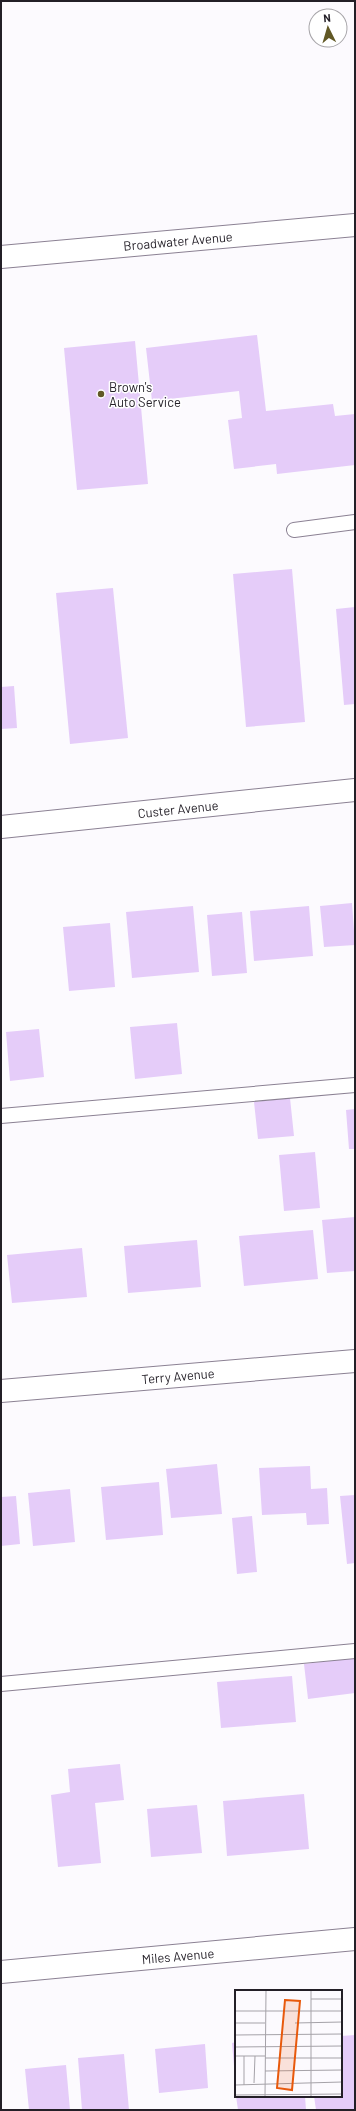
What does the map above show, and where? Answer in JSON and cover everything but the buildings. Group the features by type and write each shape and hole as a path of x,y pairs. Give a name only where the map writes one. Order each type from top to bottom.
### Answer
{"street":[{"name":"Broadwater Avenue","path":"1,257 355,225"},
{"name":"Custer Avenue","path":"1,827 355,790"},
{"name":"Terry Avenue","path":"1,1391 355,1361"},
{"name":"Miles Avenue","path":"1,1972 355,1939"}],"lane":[{"path":"294,530 355,522"},
{"path":"1,1116 355,1085"},
{"path":"1,1684 355,1651"}],"place":[{"name":"Brown's Auto Service","path":"101,394"}]}
